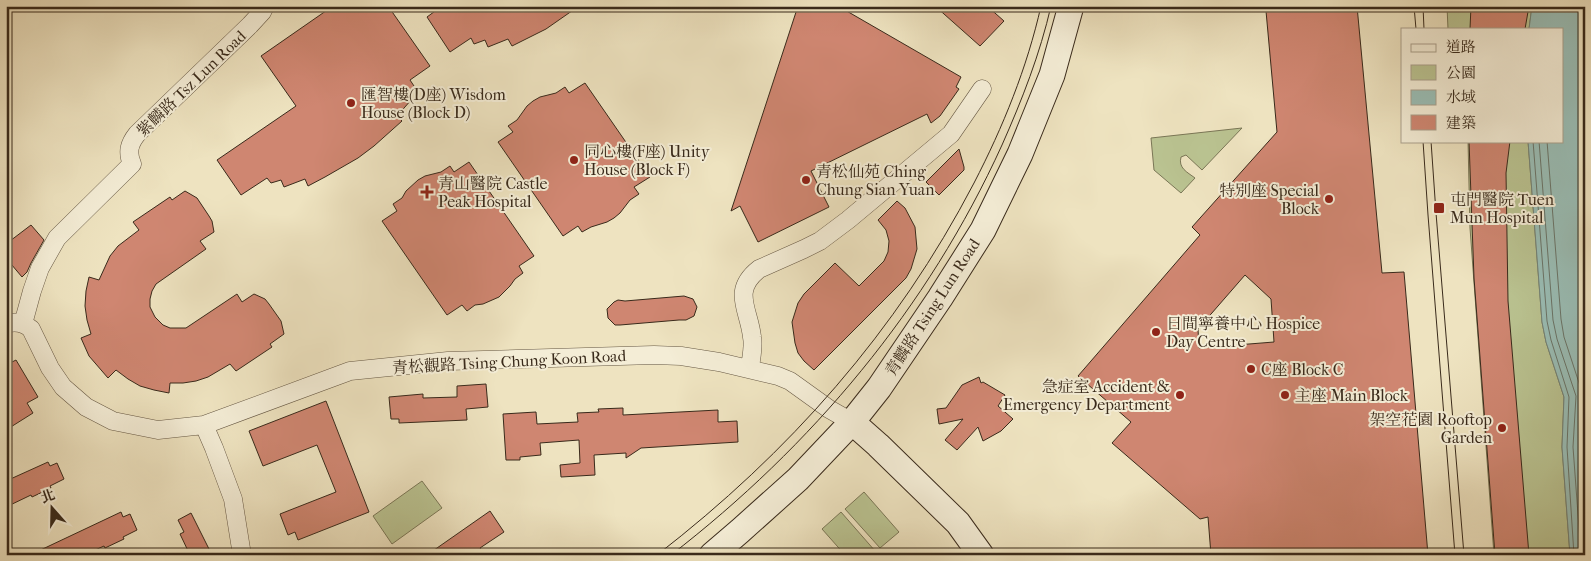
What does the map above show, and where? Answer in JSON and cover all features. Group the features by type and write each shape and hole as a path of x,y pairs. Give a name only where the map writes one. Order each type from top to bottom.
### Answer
{"street":[{"name":"紫麟路 Tsz Lun Road","path":"15,324 32,291 40,268 57,238 132,164 129,151 132,140 250,25 265,6"},
{"name":"青麟路 Tsing Lun Road","path":"712,555 798,479 852,422 879,388 940,298 983,230 1020,154 1052,75 1071,6"},
{"path":"750,368 752,337 744,309 743,293 748,280 759,269 820,241 848,220 951,134 982,89"},
{"name":"青松觀路 Tsing Chung Koon Road","path":"15,324 27,326 34,334 50,368 63,387 86,407 113,421 158,430 204,425 350,371 448,361 654,355 681,356 750,368 790,381 829,409 852,422 958,523 981,555"},
{"path":"204,425 232,499 242,555"}],"green space":[{"path":"1447,6 1532,6 1529,28 1448,28"},
{"path":"1242,128 1202,170 1186,155 1181,157 1182,167 1195,178 1181,193 1154,170 1151,138"},
{"path":"1468,142 1528,142 1542,322 1546,342 1564,397 1562,447 1570,555 1494,555 1470,228"},
{"path":"422,481 442,508 392,544 373,516"},
{"path":"864,492 899,532 880,548 845,509"},
{"path":"841,512 876,552 873,555 845,555 822,529"}],"water":[{"path":"1532,6 1585,6 1585,555 1570,555 1562,447 1564,397 1546,342 1542,322 1528,142 1564,142 1564,28 1529,28"}],"building":[{"name":"匯智樓(D座) Wisdom House (Block D)","path":"333,6 388,6 430,66 410,80 414,86 406,94 412,99 397,116 402,121 358,158 308,186 305,179 284,187 281,180 271,183 267,178 241,195 217,160 296,106 261,56"},
{"path":"442,6 579,6 546,29 512,46 508,39 488,47 485,40 474,44 471,38 450,52 427,17"},
{"name":"青松仙苑 Ching Chung Sian Yuan","path":"798,6 838,6 961,77 956,87 959,89 940,116 931,123 927,114 811,171 829,207 758,242 740,206 731,211"},
{"path":"935,6 987,6 1004,21 980,46"},
{"path":"1312,6 1357,6 1382,273 1404,272 1428,555 1211,555 1208,517 1200,519 1112,443 1131,422 1078,376 1200,235 1192,227 1277,132 1266,11","holes":["1245,275 1271,299 1274,342 1199,348 1198,329"]},
{"path":"1471,6 1529,6 1525,28 1470,28"},
{"name":"同心樓(F座) Unity House (Block F)","path":"585,83 650,177 634,187 639,194 630,200 614,218 582,232 578,226 563,236 498,142 513,132 508,126 517,120 533,101 556,93 565,87 569,93"},
{"name":"架空花園 Rooftop Garden","path":"1469,142 1510,142 1506,173 1508,301 1529,555 1495,555 1474,278"},
{"path":"959,149 964,170 939,195 926,182"},
{"path":"469,162 534,256 519,266 523,273 499,297 483,304 475,305 467,311 462,305 447,315 382,221 397,211 393,204 402,198 406,191 418,180 441,172 450,166 454,172"},
{"path":"185,191 197,198 212,221 214,232 200,241 206,249 156,284 150,299 150,307 155,317 163,325 170,328 186,328 237,294 242,302 254,294 265,299 269,304 281,321 284,334 270,344 272,347 236,371 230,364 208,377 196,381 170,383 169,393 140,386 116,370 108,378 89,356 81,338 91,334 85,306 89,277 99,280 110,256 118,246 139,230 133,222 170,197 172,200"},
{"path":"897,201 905,208 915,227 917,249 911,269 906,278 814,370 798,353 795,343 792,322 798,303 804,294 835,263 859,286 884,261 888,252 889,241 886,230 878,220"},
{"path":"31,225 44,240 27,272 22,277 6,258 6,244"},
{"path":"684,296 693,299 697,307 694,316 686,320 615,325 608,318 607,309 618,300"},
{"path":"16,360 38,397 27,403 33,413 6,430 6,365"},
{"path":"979,377 981,383 983,382 1005,395 998,406 1013,419 1001,431 983,441 978,427 957,450 945,440 963,419 939,424 937,409 946,408 962,385"},
{"path":"486,384 488,407 466,409 467,420 399,423 399,419 391,419 389,397 423,394 423,398 457,397 457,386"},
{"path":"326,401 369,512 298,540 295,532 288,535 280,514 336,492 317,445 263,466 249,431"},
{"path":"623,408 623,415 718,410 718,422 737,421 738,442 641,448 626,458 626,453 594,455 595,475 561,477 560,465 580,463 579,440 540,443 541,455 520,457 520,460 506,460 503,414 536,412 537,424 578,422 577,413 599,412 598,409"},
{"path":"48,462 50,466 57,463 64,479 50,486 51,488 6,507 6,481"},
{"path":"490,511 504,532 480,548 485,555 427,555"},
{"path":"121,512 123,517 130,514 137,530 105,548 104,546 84,555 30,555"},
{"path":"191,513 212,555 190,555 180,534 184,532 178,520"}],"tram line":[{"path":"657,555 751,475 795,431 875,339 911,289 944,237 995,140 1029,52 1041,6"},
{"path":"671,555 723,513 772,468 862,370 902,318 939,262 972,205 1002,145 1030,77 1042,42 1051,6"},
{"path":"1414,6 1416,28"},
{"path":"1423,6 1424,28"},
{"path":"1581,6 1585,8"},
{"path":"1423,142 1455,555"},
{"path":"1431,142 1464,555"}],"place":[{"name":"匯智樓(D座) Wisdom House (Block D)","path":"351,103"},
{"name":"同心樓(F座) Unity House (Block F)","path":"574,160"},
{"name":"青松仙苑 Ching Chung Sian Yuan","path":"806,180"},
{"name":"青山醫院 Castle Peak Hospital","path":"427,192"},
{"name":"特別座 Special Block","path":"1329,199"},
{"name":"屯門醫院 Tuen Mun Hospital","path":"1439,208"},
{"name":"日間寧養中心 Hospice Day Centre","path":"1156,332"},
{"name":"C座 Block C","path":"1251,369"},
{"name":"急症室 Accident & Emergency Department","path":"1180,395"},
{"name":"主座 Main Block","path":"1285,395"},
{"name":"架空花園 Rooftop Garden","path":"1502,428"}]}
